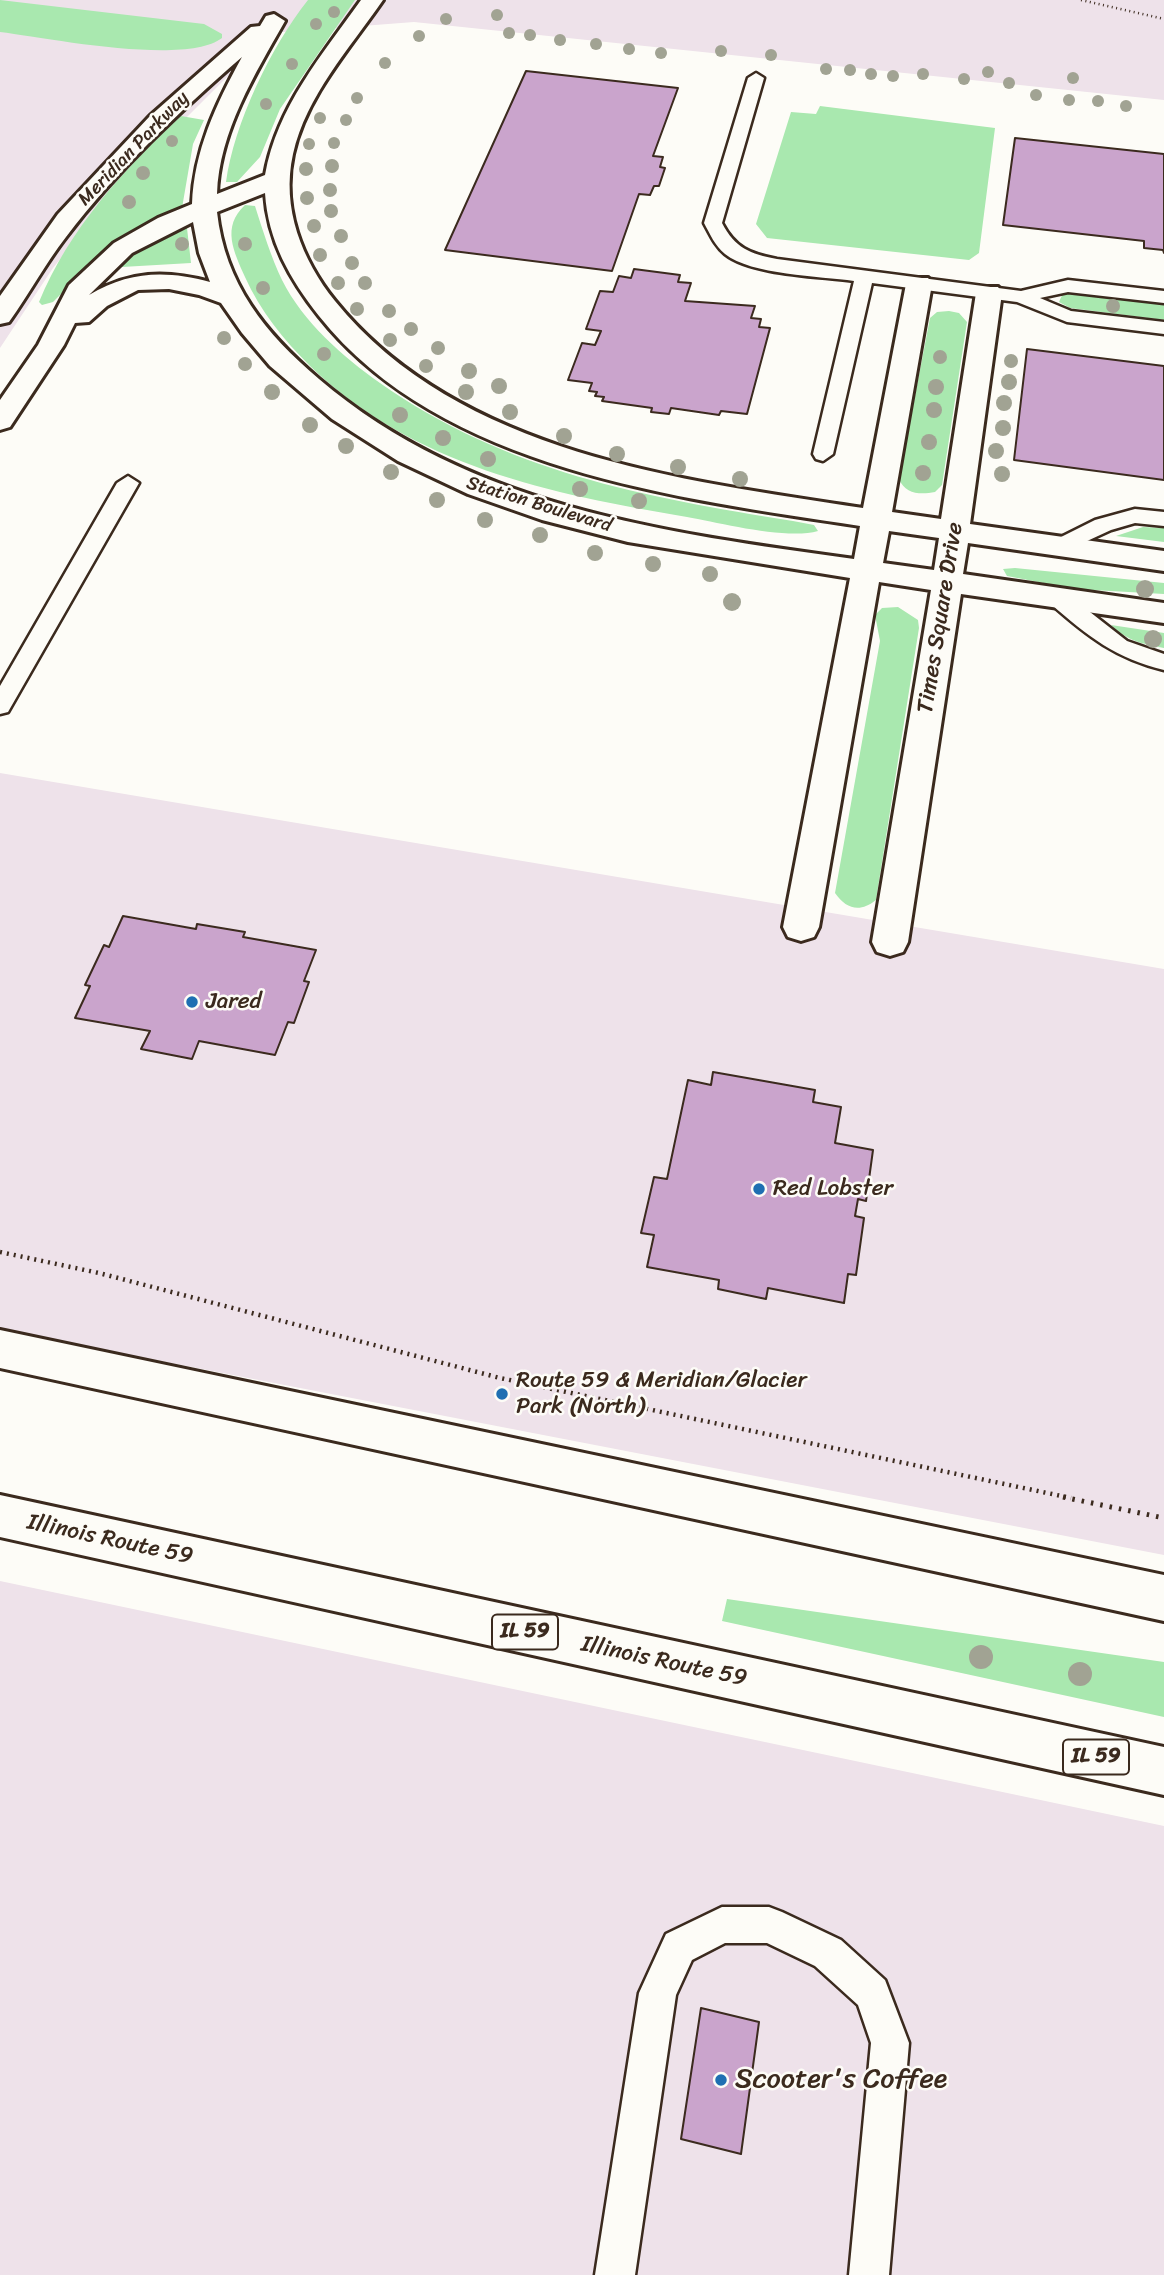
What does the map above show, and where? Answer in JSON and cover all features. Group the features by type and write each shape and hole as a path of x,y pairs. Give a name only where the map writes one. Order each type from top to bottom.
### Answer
{"street":[{"name":"Meridian Parkway","path":"0,316 66,219 98,184 207,75 274,21 289,0"},
{"path":"372,0 296,111 286,138 277,179 279,221 295,263 322,308 361,350 413,387 468,419 535,447 636,478 876,519 1164,561"},
{"name":"Station Boulevard","path":"274,21 249,66 210,154 204,211 214,262 229,297 260,339 309,389 377,440 442,473 494,495 607,528 727,551 1164,613"},
{"path":"0,421 51,345 78,291 123,248 167,223 204,211 277,179"},
{"path":"51,345 100,297 131,283 170,279 229,297"},
{"path":"801,927 919,284"},
{"name":"Times Square Drive","path":"890,942 955,531 989,293"},
{"path":"0,1349 1164,1598"},
{"name":"Illinois Route 59","path":"0,1516 1164,1771"}],"lane":[{"path":"756,78 713,223 723,245 744,258 1020,298 1067,316 1164,328"},
{"path":"823,454 864,277"},
{"path":"1116,291 1164,278"},
{"path":"1020,298 1068,286 1164,297"},
{"path":"0,706 128,483"},
{"path":"1061,546 1103,525 1135,516 1164,519"},
{"path":"1059,598 1110,644 1138,657 1164,662"},
{"path":"615,2275 658,1993 679,1947 722,1925 769,1925 828,1953 872,1993 890,2043 869,2275"}],"path":[{"path":"1081,0 1164,19"},
{"path":"0,1252 99,1273 499,1378 1164,1518"}],"shaded area":[{"path":"0,0 1164,0 1164,100 414,22 271,33 121,183 53,268 0,348"},
{"path":"0,773 1164,969 1164,1555 0,1330"},
{"path":"0,1581 1164,1826 1164,2275 0,2275"}],"green space":[{"path":"0,0 204,24 222,34 222,38 204,46 179,50 149,50 0,32"},
{"path":"308,0 355,0 280,109 260,157 237,182 226,182 237,136 256,86 281,40"},
{"path":"820,106 995,128 979,253 969,260 767,238 756,224 791,112 816,114"},
{"path":"181,116 204,120 193,144 182,208 143,224 110,245 53,302 42,305 39,302 51,275 82,225 119,179"},
{"path":"245,205 255,206 282,280 312,324 366,373 428,413 477,439 578,476 683,502 814,525 818,531 789,533 753,530 585,498 486,470 439,452 393,429 350,400 310,366 265,313 245,277 232,240 233,222"},
{"path":"181,226 187,228 191,263 122,267 121,264 143,247"},
{"path":"1063,293 1164,304 1164,320 1070,308 1059,302"},
{"path":"937,312 959,313 967,322 942,485 935,492 919,493 905,488 899,479 930,318"},
{"path":"1143,527 1164,528 1164,542 1116,536"},
{"path":"1003,569 1164,583 1164,594 1075,589 1007,576"},
{"path":"898,607 918,620 919,628 876,900 859,908 844,903 835,893 880,641 875,615 882,608"},
{"path":"1111,625 1164,633 1164,648 1129,638"},
{"path":"727,1599 1164,1662 1164,1717 722,1621"}],"building":[{"path":"526,71 678,88 653,156 663,157 660,167 665,168 659,186 654,186 650,195 639,194 612,271 445,250"},
{"path":"1015,138 1164,154 1164,253 1163,250 1144,248 1144,241 1003,225"},
{"path":"634,269 680,275 678,282 691,283 685,301 755,306 751,318 761,319 759,327 770,328 747,414 721,411 719,415 671,408 669,414 651,412 652,408 602,401 604,397 595,396 597,392 589,391 592,383 568,380 582,343 595,345 601,331 586,329 600,291 613,292 619,276 631,278"},
{"path":"1027,349 1164,366 1164,480 1014,460"},
{"name":"Jared","path":"123,916 196,929 197,924 245,932 243,937 316,950 304,981 309,982 294,1023 288,1022 275,1055 199,1041 192,1059 141,1049 150,1031 75,1018 90,986 85,985 104,945 109,947"},
{"name":"Red Lobster","path":"713,1072 815,1090 813,1102 841,1107 835,1143 873,1150 866,1201 858,1199 855,1216 864,1218 856,1275 848,1274 844,1303 768,1288 766,1299 718,1289 719,1280 647,1267 654,1235 641,1233 654,1177 667,1179 688,1080 711,1085"},
{"name":"Scooter's Coffee","path":"701,2008 759,2022 741,2154 681,2139"}],"place":[{"name":"Jared","path":"192,1002"},
{"name":"Red Lobster","path":"759,1189"},
{"name":"Route 59 & Meridian/Glacier Park (North)","path":"502,1394"},
{"name":"Scooter's Coffee","path":"721,2080"}]}
